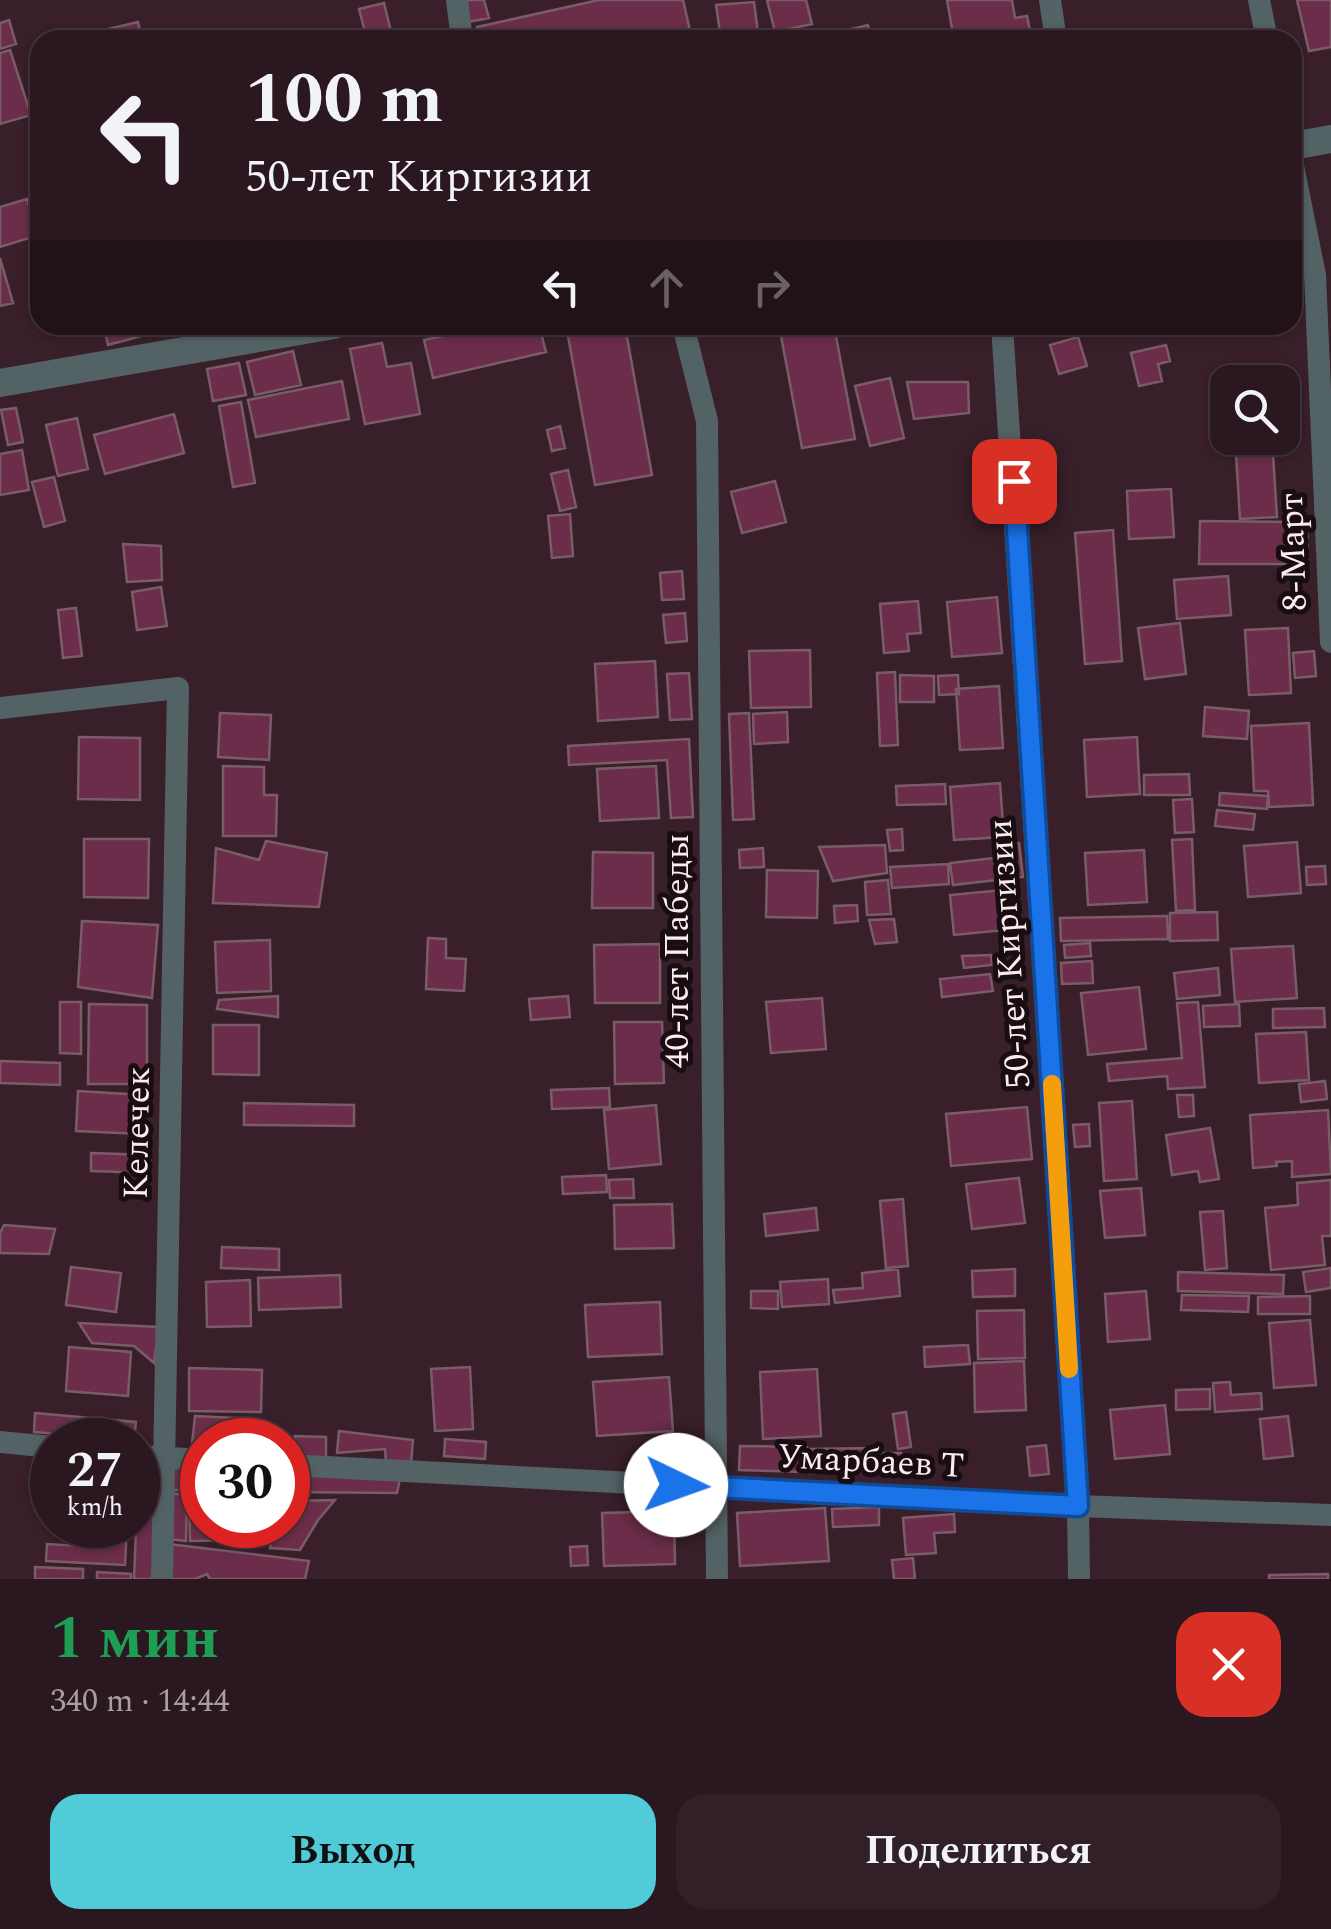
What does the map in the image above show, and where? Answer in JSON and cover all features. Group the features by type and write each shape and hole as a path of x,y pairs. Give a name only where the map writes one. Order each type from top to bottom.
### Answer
{"street":[{"path":"457,0 461,30"},
{"path":"1050,0 1054,30"},
{"path":"1259,0 1265,30"},
{"path":"1302,144 1331,139"},
{"name":"8-Март","path":"1302,210 1315,276 1331,642"},
{"path":"0,383 276,335"},
{"name":"40-лет Пабеды","path":"686,335 707,420 717,1579"},
{"name":"50-лет Киргизии","path":"1003,335 1078,1506 1079,1579"},
{"name":"Келечек","path":"0,708 178,688 162,1579"},
{"path":"0,1442 30,1445"},
{"path":"160,1458 180,1459"},
{"name":"Умарбаев Т","path":"310,1466 1078,1506 1331,1515"}],"building":[{"path":"463,0 484,0 489,18 468,22"},
{"path":"599,0 683,0 690,30 478,30 477,27"},
{"path":"767,0 806,0 812,24 774,30"},
{"path":"947,0 1012,0 1015,18 1027,16 1030,30 952,30"},
{"path":"1297,0 1331,0 1331,47 1309,51"},
{"path":"754,2 758,30 720,30 716,5"},
{"path":"384,3 391,30 364,30 359,9"},
{"path":"9,20 16,44 0,49 0,23"},
{"path":"138,22 140,30 104,30"},
{"path":"10,50 30,115 0,124 0,53"},
{"path":"27,199 30,238 0,247 0,207"},
{"path":"0,258 13,303 0,306"},
{"path":"106,335 146,335 108,345"},
{"path":"447,335 542,335 546,352 433,378 424,340"},
{"path":"627,335 652,475 595,485 568,336"},
{"path":"781,335 836,335 855,439 802,448"},
{"path":"1078,337 1087,366 1059,374 1050,345"},
{"path":"382,343 387,367 411,363 420,414 365,424 350,349"},
{"path":"1166,345 1170,361 1158,364 1162,381 1139,386 1131,353"},
{"path":"293,351 301,385 255,395 247,362"},
{"path":"239,363 246,395 213,401 207,369"},
{"path":"890,378 904,438 870,446 855,386"},
{"path":"342,381 349,419 256,437 248,400"},
{"path":"907,382 968,382 969,413 914,419"},
{"path":"241,402 255,483 233,487 219,406"},
{"path":"16,408 23,442 8,445 1,410"},
{"path":"174,414 184,453 105,474 94,435"},
{"path":"77,418 88,469 58,476 46,425"},
{"path":"560,426 565,448 552,451 547,430"},
{"path":"22,450 29,490 0,495 0,454"},
{"path":"1236,455 1273,455 1277,517 1240,519"},
{"path":"568,470 576,507 560,511 551,474"},
{"path":"54,477 65,521 44,527 32,482"},
{"path":"775,481 786,522 742,533 731,492"},
{"path":"1171,489 1174,537 1129,539 1127,491"},
{"path":"570,514 573,556 552,558 548,516"},
{"path":"1200,521 1308,522 1307,564 1199,564"},
{"path":"1113,530 1122,661 1085,664 1075,533"},
{"path":"123,544 161,546 162,580 127,582"},
{"path":"682,571 684,599 662,600 660,573"},
{"path":"1228,576 1231,615 1177,619 1174,580"},
{"path":"161,587 167,626 137,630 132,592"},
{"path":"997,597 1002,653 952,657 947,602"},
{"path":"918,601 921,633 907,634 909,651 884,653 880,604"},
{"path":"76,608 82,656 63,658 58,610"},
{"path":"685,613 687,641 666,643 663,615"},
{"path":"1180,623 1186,674 1145,679 1138,628"},
{"path":"1288,628 1291,693 1249,695 1245,630"},
{"path":"810,650 811,707 751,708 749,651"},
{"path":"1314,651 1316,676 1295,678 1293,653"},
{"path":"655,661 658,717 598,721 595,664"},
{"path":"895,672 898,745 880,746 877,673"},
{"path":"689,673 692,719 670,720 667,674"},
{"path":"900,675 934,676 934,702 900,702"},
{"path":"958,675 959,694 939,695 938,676"},
{"path":"999,686 1003,748 960,750 956,689"},
{"path":"1205,707 1249,711 1247,739 1203,736"},
{"path":"787,712 788,742 754,744 753,714"},
{"path":"220,713 271,715 269,760 218,757"},
{"path":"749,713 754,819 733,820 729,714"},
{"path":"1309,723 1313,805 1269,807 1268,791 1254,791 1251,726"},
{"path":"79,737 140,738 140,800 78,799"},
{"path":"1137,737 1140,794 1087,797 1084,740"},
{"path":"689,739 693,817 671,818 667,760 569,765 568,746"},
{"path":"223,766 264,767 264,795 277,795 276,836 223,836"},
{"path":"656,766 659,818 600,821 597,769"},
{"path":"1189,774 1190,795 1144,795 1144,775"},
{"path":"1000,783 1004,837 954,840 950,787"},
{"path":"945,784 946,804 897,805 896,786"},
{"path":"1220,793 1268,796 1267,809 1219,805"},
{"path":"1192,799 1194,832 1175,833 1173,800"},
{"path":"1217,810 1255,814 1253,830 1215,826"},
{"path":"902,829 903,850 890,851 887,830"},
{"path":"84,839 149,839 148,898 84,897"},
{"path":"1192,839 1195,910 1176,911 1172,840"},
{"path":"266,841 327,853 319,907 213,903 216,848 259,860"},
{"path":"1297,842 1301,893 1248,897 1244,846"},
{"path":"1019,843 1023,877 1002,879 998,845"},
{"path":"885,845 887,873 833,881 819,847"},
{"path":"763,848 764,867 740,868 739,850"},
{"path":"1144,850 1147,902 1088,905 1085,853"},
{"path":"593,852 653,853 653,908 592,908"},
{"path":"995,858 997,880 953,885 950,863"},
{"path":"948,864 949,884 892,888 890,867"},
{"path":"1325,866 1326,884 1307,885 1306,867"},
{"path":"767,870 818,871 817,918 766,917"},
{"path":"888,880 891,914 867,915 865,882"},
{"path":"1002,890 1006,930 954,935 950,895"},
{"path":"857,905 858,921 835,923 834,906"},
{"path":"1217,912 1218,940 1170,941 1170,913"},
{"path":"1167,916 1168,939 1061,941 1060,918"},
{"path":"894,919 897,942 875,944 869,920"},
{"path":"82,921 158,925 152,998 78,987"},
{"path":"428,938 446,939 446,958 466,959 464,991 426,989"},
{"path":"270,940 271,991 217,993 215,942"},
{"path":"1090,943 1091,956 1065,958 1064,945"},
{"path":"660,944 660,1003 595,1003 594,945"},
{"path":"1293,946 1297,998 1235,1002 1231,949"},
{"path":"991,955 992,965 964,968 962,956"},
{"path":"1092,961 1093,983 1062,984 1061,963"},
{"path":"1218,968 1220,995 1177,999 1174,973"},
{"path":"990,974 993,991 942,997 940,979"},
{"path":"1139,987 1146,1049 1088,1055 1081,993"},
{"path":"278,996 278,1017 217,1009 219,1000"},
{"path":"568,996 570,1017 531,1020 529,999"},
{"path":"822,998 826,1049 771,1053 766,1002"},
{"path":"60,1002 81,1002 81,1054 60,1053"},
{"path":"1198,1002 1205,1087 1168,1089 1167,1076 1109,1081 1107,1064 1182,1058 1177,1003"},
{"path":"89,1004 147,1005 147,1084 88,1084"},
{"path":"1239,1004 1240,1026 1204,1027 1203,1006"},
{"path":"1324,1008 1325,1027 1273,1028 1273,1009"},
{"path":"614,1022 662,1022 664,1083 615,1084"},
{"path":"213,1025 259,1025 259,1075 213,1074"},
{"path":"1306,1032 1309,1080 1259,1083 1256,1034"},
{"path":"0,1061 60,1063 60,1085 0,1083"},
{"path":"1325,1081 1327,1099 1301,1102 1299,1084"},
{"path":"609,1088 610,1107 552,1109 551,1090"},
{"path":"78,1091 143,1095 141,1134 76,1131"},
{"path":"1177,1095 1193,1095 1194,1116 1179,1117"},
{"path":"1132,1101 1137,1179 1104,1181 1099,1103"},
{"path":"244,1103 354,1105 354,1126 244,1125"},
{"path":"656,1105 661,1164 609,1169 604,1110"},
{"path":"1027,1107 1032,1159 951,1166 946,1114"},
{"path":"1328,1110 1331,1174 1292,1177 1292,1161 1253,1168 1250,1115"},
{"path":"1089,1124 1090,1146 1075,1147 1073,1125"},
{"path":"1210,1128 1219,1179 1200,1182 1198,1171 1172,1175 1166,1135"},
{"path":"91,1153 151,1155 150,1173 91,1171"},
{"path":"606,1175 607,1192 563,1194 562,1177"},
{"path":"1019,1178 1025,1223 972,1229 966,1184"},
{"path":"633,1179 634,1198 610,1198 609,1180"},
{"path":"1331,1180 1331,1236 1322,1236 1325,1265 1271,1270 1265,1208 1298,1205 1297,1183"},
{"path":"1141,1188 1145,1235 1105,1238 1100,1191"},
{"path":"903,1199 908,1266 886,1268 880,1201"},
{"path":"672,1204 674,1248 615,1249 614,1205"},
{"path":"816,1208 818,1230 766,1236 764,1214"},
{"path":"1223,1211 1227,1268 1205,1270 1200,1212"},
{"path":"4,1225 55,1229 49,1254 0,1253"},
{"path":"222,1247 279,1249 279,1270 221,1268"},
{"path":"71,1267 121,1273 116,1312 66,1305"},
{"path":"1331,1268 1331,1288 1306,1292 1303,1272"},
{"path":"898,1269 900,1296 835,1303 833,1290 863,1288 862,1273"},
{"path":"1015,1269 1015,1296 973,1297 972,1271"},
{"path":"1178,1272 1284,1275 1283,1294 1178,1291"},
{"path":"340,1275 341,1307 259,1310 258,1278"},
{"path":"828,1279 829,1304 782,1307 780,1282"},
{"path":"250,1280 251,1326 207,1327 206,1282"},
{"path":"751,1291 778,1291 778,1309 751,1308"},
{"path":"1146,1291 1150,1339 1108,1342 1105,1294"},
{"path":"1182,1295 1249,1296 1248,1312 1181,1310"},
{"path":"1310,1296 1310,1314 1258,1314 1258,1297"},
{"path":"660,1302 662,1354 588,1357 585,1305"},
{"path":"1024,1310 1025,1358 978,1359 977,1311"},
{"path":"1310,1320 1316,1385 1274,1388 1269,1323"},
{"path":"79,1323 159,1327 154,1363 134,1346 92,1343"},
{"path":"968,1345 970,1364 925,1367 924,1347"},
{"path":"69,1347 131,1352 128,1396 66,1391"},
{"path":"1024,1361 1026,1410 975,1412 974,1363"},
{"path":"470,1367 473,1429 435,1431 431,1369"},
{"path":"189,1368 262,1370 261,1412 189,1411"},
{"path":"817,1369 821,1436 763,1439 760,1372"},
{"path":"669,1377 673,1431 597,1436 593,1382"},
{"path":"1230,1382 1231,1395 1261,1393 1262,1409 1215,1412 1213,1383"},
{"path":"1210,1389 1210,1409 1176,1410 1176,1390"},
{"path":"1165,1405 1170,1454 1115,1459 1110,1410"},
{"path":"906,1412 911,1447 898,1449 893,1414"},
{"path":"35,1413 91,1418 35,1418"},
{"path":"1288,1416 1293,1456 1264,1459 1260,1419"},
{"path":"339,1431 413,1440 411,1463 386,1463 385,1449 337,1453"},
{"path":"310,1436 326,1437 326,1458 310,1458"},
{"path":"445,1439 486,1442 485,1459 444,1456"},
{"path":"1046,1445 1049,1474 1030,1476 1027,1447"},
{"path":"740,1446 807,1447 806,1472 739,1470"},
{"path":"875,1448 876,1453 901,1453 901,1471 810,1473 810,1449"},
{"path":"171,1465 180,1466 180,1490 170,1490"},
{"path":"310,1473 400,1479 397,1493 310,1492"},
{"path":"168,1492 180,1495 180,1540 168,1539"},
{"path":"335,1500 310,1533 310,1501"},
{"path":"879,1507 879,1525 833,1527 832,1509"},
{"path":"825,1508 829,1561 740,1566 737,1513"},
{"path":"674,1511 675,1564 604,1566 602,1513"},
{"path":"954,1514 955,1532 934,1533 936,1553 906,1555 903,1518"},
{"path":"168,1544 309,1561 305,1579 210,1579 207,1574 195,1579 167,1579"},
{"path":"587,1546 588,1565 571,1566 570,1547"},
{"path":"47,1548 126,1548 125,1565 46,1561"},
{"path":"135,1548 160,1548 159,1579 134,1579"},
{"path":"913,1558 915,1579 894,1579 892,1560"},
{"path":"35,1567 83,1569 83,1579 35,1579"},
{"path":"97,1572 131,1574 131,1579 97,1579"},
{"path":"1328,1574 1328,1579 1269,1579 1269,1575"}],"slow traffic":[{"path":"1052,1084 1069,1369"}],"route":[{"path":"676,1485 1078,1506 1014,481"}]}
